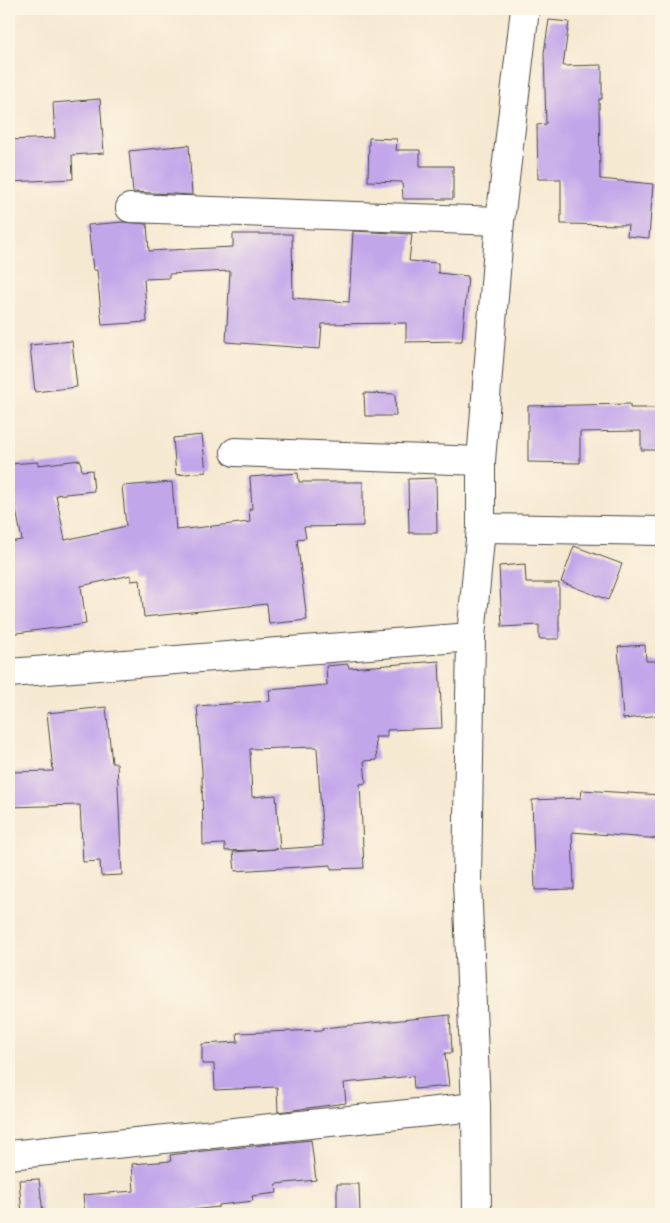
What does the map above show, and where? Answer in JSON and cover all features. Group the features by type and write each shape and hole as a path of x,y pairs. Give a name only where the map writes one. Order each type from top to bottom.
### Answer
{"street":[{"path":"477,1214 476,1107 467,880 471,637 481,528 482,461 500,221 525,9"},
{"path":"130,208 500,221"},
{"path":"235,452 482,461"},
{"path":"481,528 661,531"},
{"path":"9,673 471,637"},
{"path":"9,1156 476,1107"}],"building":[{"path":"549,20 569,22 563,66 602,65 602,99 599,99 600,179 653,184 649,238 627,236 628,225 561,224 561,179 538,179 537,125 546,124 544,53"},
{"path":"100,99 104,153 72,155 73,179 9,182 9,140 55,138 53,103"},
{"path":"369,138 397,139 396,150 420,150 420,166 453,166 453,199 403,199 402,182 368,181"},
{"path":"189,145 192,195 133,192 129,151"},
{"path":"123,222 147,224 149,251 233,247 233,234 292,234 293,298 349,302 353,231 412,234 409,261 438,263 438,273 468,276 462,341 406,342 406,323 322,324 320,349 226,342 230,271 169,274 169,278 144,279 147,322 102,325 97,270 93,270 88,225"},
{"path":"72,341 77,387 35,392 30,345"},
{"path":"364,393 395,394 396,416 365,416"},
{"path":"630,404 630,408 661,408 661,450 641,450 641,431 580,432 580,463 528,462 528,406"},
{"path":"202,435 206,472 176,475 173,438"},
{"path":"80,460 82,471 92,470 94,491 56,495 65,540 126,526 122,486 172,482 176,530 250,522 249,509 252,509 250,477 298,473 299,482 363,482 363,526 304,527 306,538 297,539 307,620 269,624 267,604 144,617 140,580 131,581 131,575 81,586 86,624 9,634 9,542 22,540 14,500 9,501 9,464 38,462 38,465"},
{"path":"436,478 437,533 409,533 408,479"},
{"path":"574,546 622,564 608,600 561,582"},
{"path":"525,564 526,583 559,583 559,639 539,639 539,625 502,627 499,566"},
{"path":"645,645 646,661 661,661 661,715 623,719 618,647"},
{"path":"439,661 442,728 387,730 387,737 375,737 377,760 364,761 366,783 360,784 364,868 331,869 331,865 235,871 233,852 278,849 225,851 225,844 203,845 202,771 197,706 270,701 269,690 327,685 326,666 348,664 349,668","holes":["317,747 323,846 280,849 276,795 252,797 250,749"]},
{"path":"106,707 112,763 117,763 122,875 101,876 100,861 83,862 80,805 9,807 9,772 53,771 47,713"},
{"path":"582,790 661,795 661,839 572,832 574,889 535,890 532,800 581,798"},
{"path":"450,1015 452,1053 445,1053 449,1086 414,1089 413,1076 344,1083 346,1103 278,1112 277,1087 215,1090 214,1064 202,1064 202,1044 238,1042 237,1033 323,1030 323,1028"},
{"path":"311,1140 316,1180 276,1184 277,1193 252,1196 253,1201 219,1205 219,1207 154,1214 85,1214 83,1195 134,1191 132,1164 171,1161 170,1155"},
{"path":"39,1179 43,1214 22,1214 19,1180"},
{"path":"337,1184 359,1184 360,1214 337,1214"}]}
